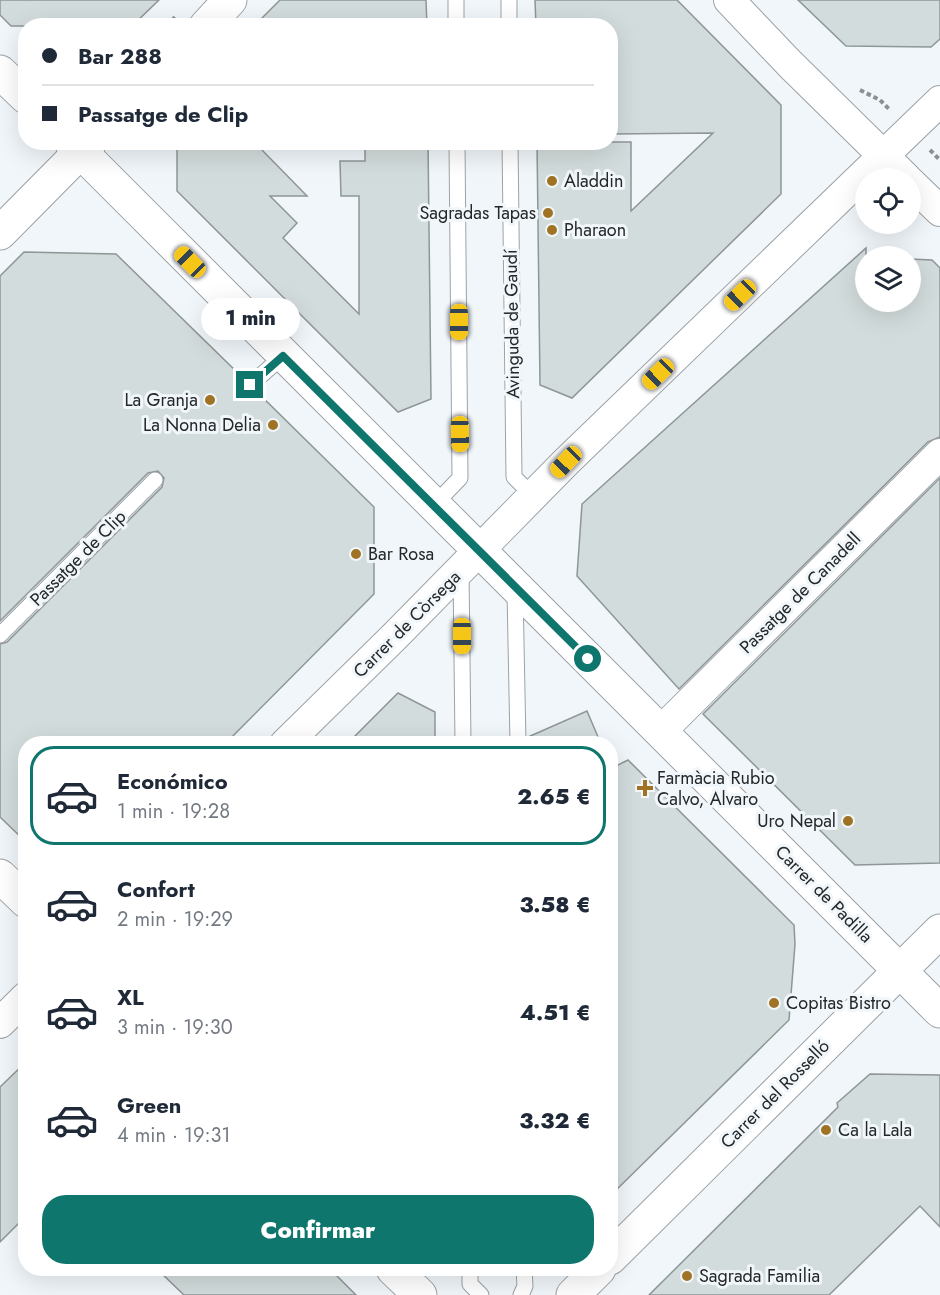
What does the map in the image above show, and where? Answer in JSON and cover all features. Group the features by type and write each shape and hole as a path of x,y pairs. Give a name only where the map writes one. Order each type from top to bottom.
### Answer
{"main road":[{"path":"213,18 230,0"},
{"path":"0,72 18,89"},
{"path":"0,233 76,150"},
{"name":"Carrer de Padilla","path":"84,150 283,356 434,505 470,561 515,589 940,1011"},
{"path":"0,876 18,893"},
{"name":"Carrer del Rosselló","path":"618,1250 940,931"},
{"path":"400,1276 420,1295"},
{"path":"573,1295 592,1276"}],"street":[{"path":"729,0 896,168"},
{"name":"Carrer de Còrsega","path":"293,736 573,456 940,101"},
{"path":"921,193 940,211"},
{"name":"Passatge de Canadell","path":"660,732 940,454"},
{"path":"0,1023 18,1005"}],"lane":[{"path":"456,0 456,18"},
{"path":"509,0 509,18"},
{"path":"434,505 460,478 457,150"},
{"name":"Avinguda de Gaudí","path":"510,150 514,477 533,496"},
{"path":"250,385 283,356"},
{"name":"Passatge de Clip","path":"0,635 155,480"},
{"path":"463,736 470,561"},
{"path":"515,589 518,736"},
{"path":"470,1276 470,1284 482,1295"},
{"path":"521,1295 525,1286 524,1276"}],"building":[{"path":"0,0 159,0 140,18 18,18 18,26 11,26 0,15"},
{"path":"280,0 426,0 427,18 262,18"},
{"path":"535,0 677,0 781,105 781,194 572,398 540,385 537,150 618,150 618,142 631,142 631,211 713,133 618,134 618,18 536,18"},
{"path":"798,0 940,0 940,39 931,47 846,46"},
{"path":"177,150 262,150 307,196 270,196 297,223 283,238 359,314 359,196 341,196 340,161 365,161 365,150 428,150 431,399 398,412 177,191"},
{"path":"24,252 116,254 243,378 240,386 243,392 251,395 257,392 374,507 374,594 233,736 18,736 18,834 0,817 0,644 7,642 162,487 164,478 158,471 148,473 0,621 0,276"},
{"path":"855,258 855,312 921,312 921,260 932,260 940,268 940,437 928,442 679,689 577,576 582,504"},
{"path":"940,478 940,863 855,865 703,714"},
{"path":"398,693 435,712 435,736 355,736"},
{"path":"587,711 598,736 530,736"},
{"path":"628,760 794,925 795,944 789,1020 618,1188 618,765"},
{"path":"18,1070 18,1224 0,1242 0,1087"},
{"path":"870,1074 940,1075 940,1227 920,1206 829,1295 649,1295 838,1107 837,1103"},
{"path":"164,1276 337,1276 356,1295 184,1295"}],"place":[{"name":"Aladdin","path":"552,181"},
{"name":"Sagradas Tapas","path":"548,213"},
{"name":"Pharaon","path":"552,230"},
{"name":"La Granja","path":"210,400"},
{"name":"La Nonna Delia","path":"273,425"},
{"name":"Bar Rosa","path":"356,554"},
{"name":"Farmàcia Rubio Calvo, Alvaro","path":"645,788"},
{"name":"Uro Nepal","path":"848,821"},
{"name":"Copitas Bistro","path":"774,1003"},
{"name":"Ca la Lala","path":"826,1130"},
{"name":"Sagrada Familia","path":"687,1276"}],"route":[{"path":"250,385 283,356 588,659"}]}
